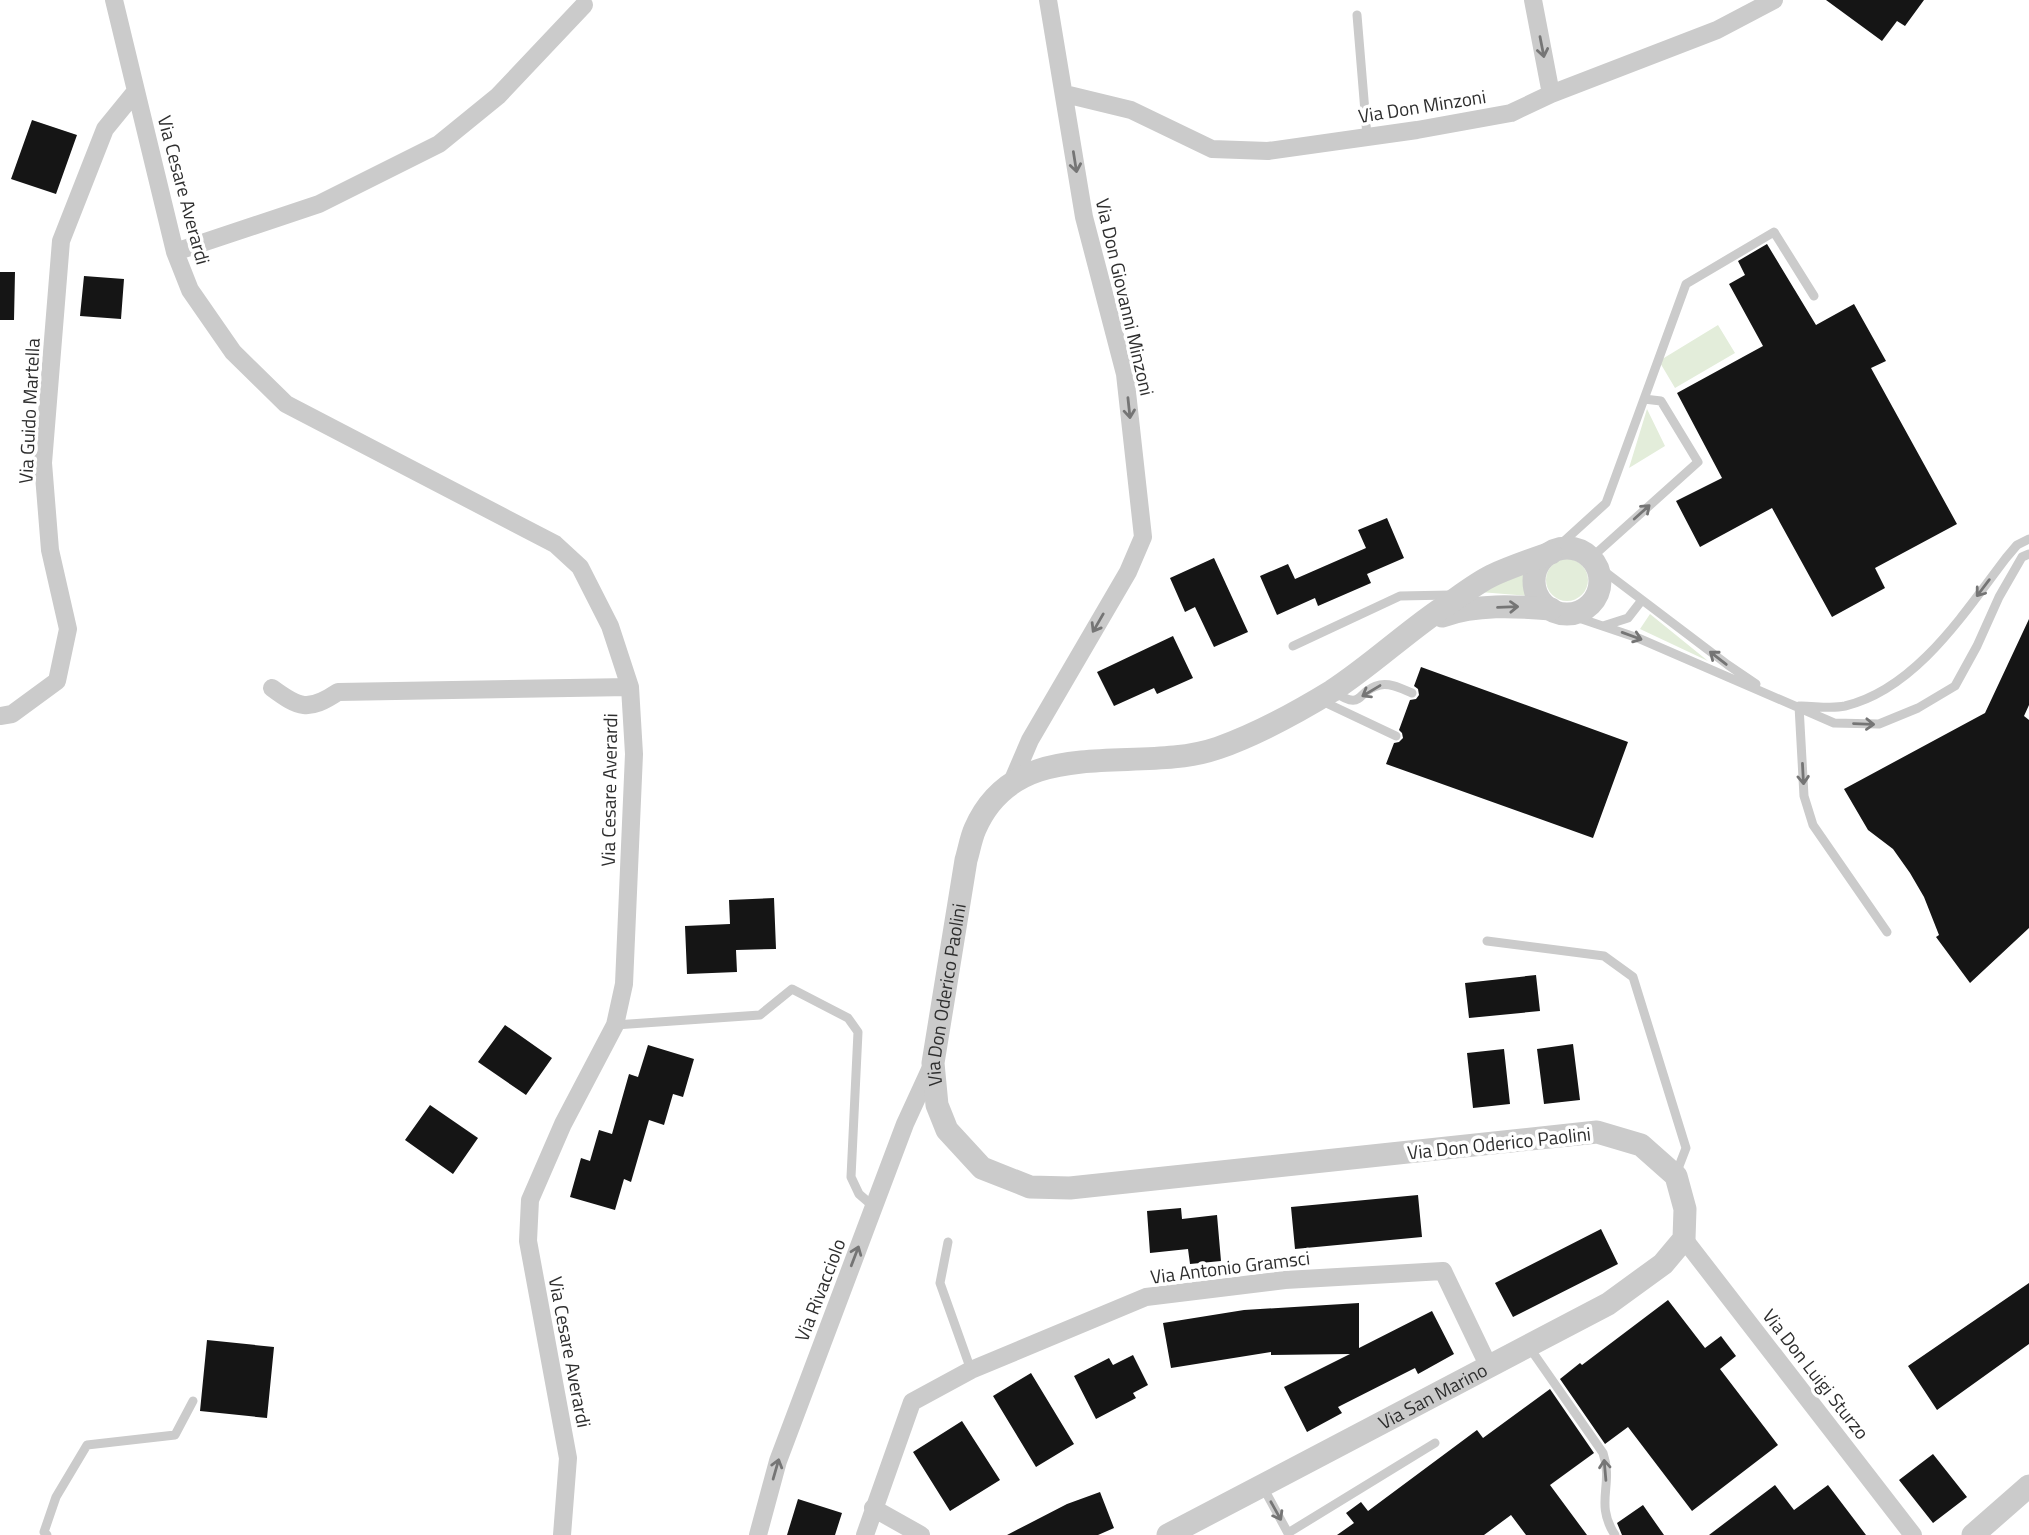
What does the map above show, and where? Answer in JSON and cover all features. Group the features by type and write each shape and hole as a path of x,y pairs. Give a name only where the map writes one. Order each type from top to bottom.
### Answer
{"street":[{"name":"Via Cesare Averardi","path":"114,0 175,252 190,290 233,352 286,404 555,544 580,567 610,626 630,687 634,754 624,985 615,1025 563,1124 530,1200 528,1241 568,1458 562,1535"},
{"name":"Via Don Giovanni Minzoni","path":"1012,782 1030,740 1128,572 1143,537 1125,374 1084,217 1048,0"},
{"path":"1534,0 1551,94"},
{"name":"Via Don Minzoni","path":"1065,94 1131,110 1212,149 1268,151 1417,130 1511,113 1551,94 1717,30 1774,0"},
{"path":"175,252 319,204 439,144 498,96 584,5"},
{"name":"Via Guido Martella","path":"0,716 12,714 57,681 68,629 50,550 43,463 61,241 104,128 136,91"},
{"path":"1561,549 1582,551 1593,561 1600,575 1596,597 1579,612 1519,606 1465,608 1419,625 1490,577 1561,549"},
{"path":"1551,553 1538,567 1535,576 1538,595 1559,611"},
{"name":"Via Don Oderico Paolini","path":"1419,625 1325,694 1266,729 1214,749 1182,756 1068,763 1044,768 1012,782 990,802 975,830 966,860 933,1063 937,1105 947,1130 982,1168 1030,1188 1070,1188 1597,1132 1642,1145 1676,1176"},
{"path":"272,688 294,704 311,704 326,700 338,692 630,687"},
{"name":"Via Rivacciolo","path":"758,1535 778,1461 905,1124 933,1063"},
{"path":"1676,1176 1685,1209 1684,1239"},
{"name":"Via San Marino","path":"1168,1535 1608,1304 1663,1264 1684,1239"},
{"name":"Via Don Luigi Sturzo","path":"1684,1239 1913,1535"},
{"name":"Via Antonio Gramsci","path":"864,1535 912,1402 971,1370 1146,1297 1285,1280 1443,1271 1488,1365"},
{"path":"1973,1535 2029,1486"},
{"path":"873,1508 921,1535"}],"lane":[{"path":"1357,15 1367,136"},
{"path":"1551,553 1605,503 1686,284 1774,232 1814,296"},
{"path":"1644,399 1661,401 1698,462 1593,561 1728,665 1775,696"},
{"path":"1799,706 1843,706 1885,690 1941,643 2017,545 2029,540"},
{"path":"1559,611 1638,638 1834,723 1880,724 1918,708 1955,686 1978,646 1999,597 2022,557 2029,554"},
{"path":"1293,646 1400,596 1462,595"},
{"path":"1603,626 1628,618 1642,600"},
{"path":"1325,694 1356,701 1377,685 1390,684 1412,693"},
{"path":"1325,694 1396,736"},
{"path":"1799,706 1804,796 1813,825 1887,932"},
{"path":"1487,941 1604,956 1633,977 1686,1148 1676,1176"},
{"path":"615,1025 760,1015 792,989 848,1018 858,1032 851,1177 859,1194 874,1207"},
{"path":"948,1242 940,1283 971,1370"},
{"path":"1528,1345 1603,1453 1607,1466 1606,1522 1615,1535"},
{"path":"47,1535 44,1532 56,1497 87,1445 175,1436 193,1401"},
{"path":"1263,1487 1289,1534 1435,1443"}],"green space":[{"path":"1718,325 1735,353 1675,388 1659,361"},
{"path":"1647,409 1665,446 1629,468"},
{"path":"1567,559 1582,565 1588,580 1582,595 1567,601 1552,595 1546,580 1552,565"},
{"path":"1527,571 1528,596 1480,592"},
{"path":"1650,614 1708,661 1640,629"}],"building":[{"path":"1826,0 1924,0 1905,26 1897,21 1882,41"},
{"path":"32,120 77,135 56,194 11,179"},
{"path":"1767,244 1816,325 1854,304 1886,361 1871,368 1957,524 1875,568 1885,588 1832,617 1772,508 1700,547 1676,501 1722,478 1677,393 1763,346 1729,284 1745,275 1738,261"},
{"path":"0,272 15,272 14,320 0,320"},
{"path":"84,276 124,279 121,319 80,316"},
{"path":"1387,518 1404,558 1367,574 1371,583 1318,606 1315,598 1277,615 1260,576 1288,564 1295,579 1366,548 1358,530"},
{"path":"1214,558 1248,632 1214,647 1195,607 1185,612 1170,578"},
{"path":"2029,619 2029,705 2024,716 2029,720 2029,928 1970,983 1936,937 1939,935 1924,897 1910,873 1893,849 1868,830 1844,789 1985,713"},
{"path":"1173,636 1193,678 1157,694 1154,688 1114,706 1097,672"},
{"path":"1421,667 1628,742 1593,838 1386,764 1394,743 1403,738 1399,730 1410,700 1419,695 1414,686"},
{"path":"774,898 776,949 736,950 737,972 687,974 685,926 730,924 729,900"},
{"path":"1536,975 1540,1011 1469,1018 1465,983"},
{"path":"505,1025 552,1058 526,1095 478,1062"},
{"path":"1573,1044 1580,1100 1544,1104 1537,1049"},
{"path":"648,1045 694,1059 683,1097 673,1094 664,1125 649,1120 631,1182 624,1179 615,1210 570,1197 581,1158 590,1161 599,1130 612,1134 629,1074 638,1077"},
{"path":"1504,1049 1510,1104 1473,1108 1467,1053"},
{"path":"430,1105 478,1138 453,1174 405,1140"},
{"path":"1418,1195 1422,1237 1295,1249 1291,1207"},
{"path":"1181,1208 1182,1219 1217,1215 1221,1261 1190,1264 1188,1249 1150,1253 1147,1211"},
{"path":"1601,1229 1618,1264 1513,1317 1495,1283"},
{"path":"2029,1283 2029,1344 1937,1410 1908,1366"},
{"path":"1668,1300 1705,1348 1721,1336 1736,1356 1720,1369 1778,1445 1692,1511 1628,1427 1605,1444 1560,1379"},
{"path":"1359,1303 1359,1348 1432,1311 1454,1354 1418,1374 1415,1368 1338,1407 1342,1413 1307,1432 1284,1387 1350,1354 1271,1355 1271,1352 1171,1368 1163,1323 1244,1310"},
{"path":"207,1340 274,1347 267,1418 200,1411"},
{"path":"1133,1355 1148,1385 1133,1393 1136,1398 1096,1419 1074,1376 1109,1358 1113,1365"},
{"path":"1031,1373 1074,1444 1036,1467 993,1396"},
{"path":"1550,1389 1594,1453 1550,1485 1587,1535 1526,1535 1511,1515 1484,1535 1337,1535 1354,1523 1346,1513 1361,1502 1368,1511 1477,1430 1483,1438"},
{"path":"962,1421 1000,1480 950,1511 913,1452"},
{"path":"1933,1454 1967,1497 1933,1523 1899,1480"},
{"path":"1775,1485 1794,1510 1828,1485 1866,1535 1709,1535"},
{"path":"1100,1492 1114,1528 1098,1535 1007,1535 1067,1504"},
{"path":"798,1499 842,1513 835,1535 787,1535"},
{"path":"1643,1505 1664,1535 1622,1535 1617,1523"}]}
